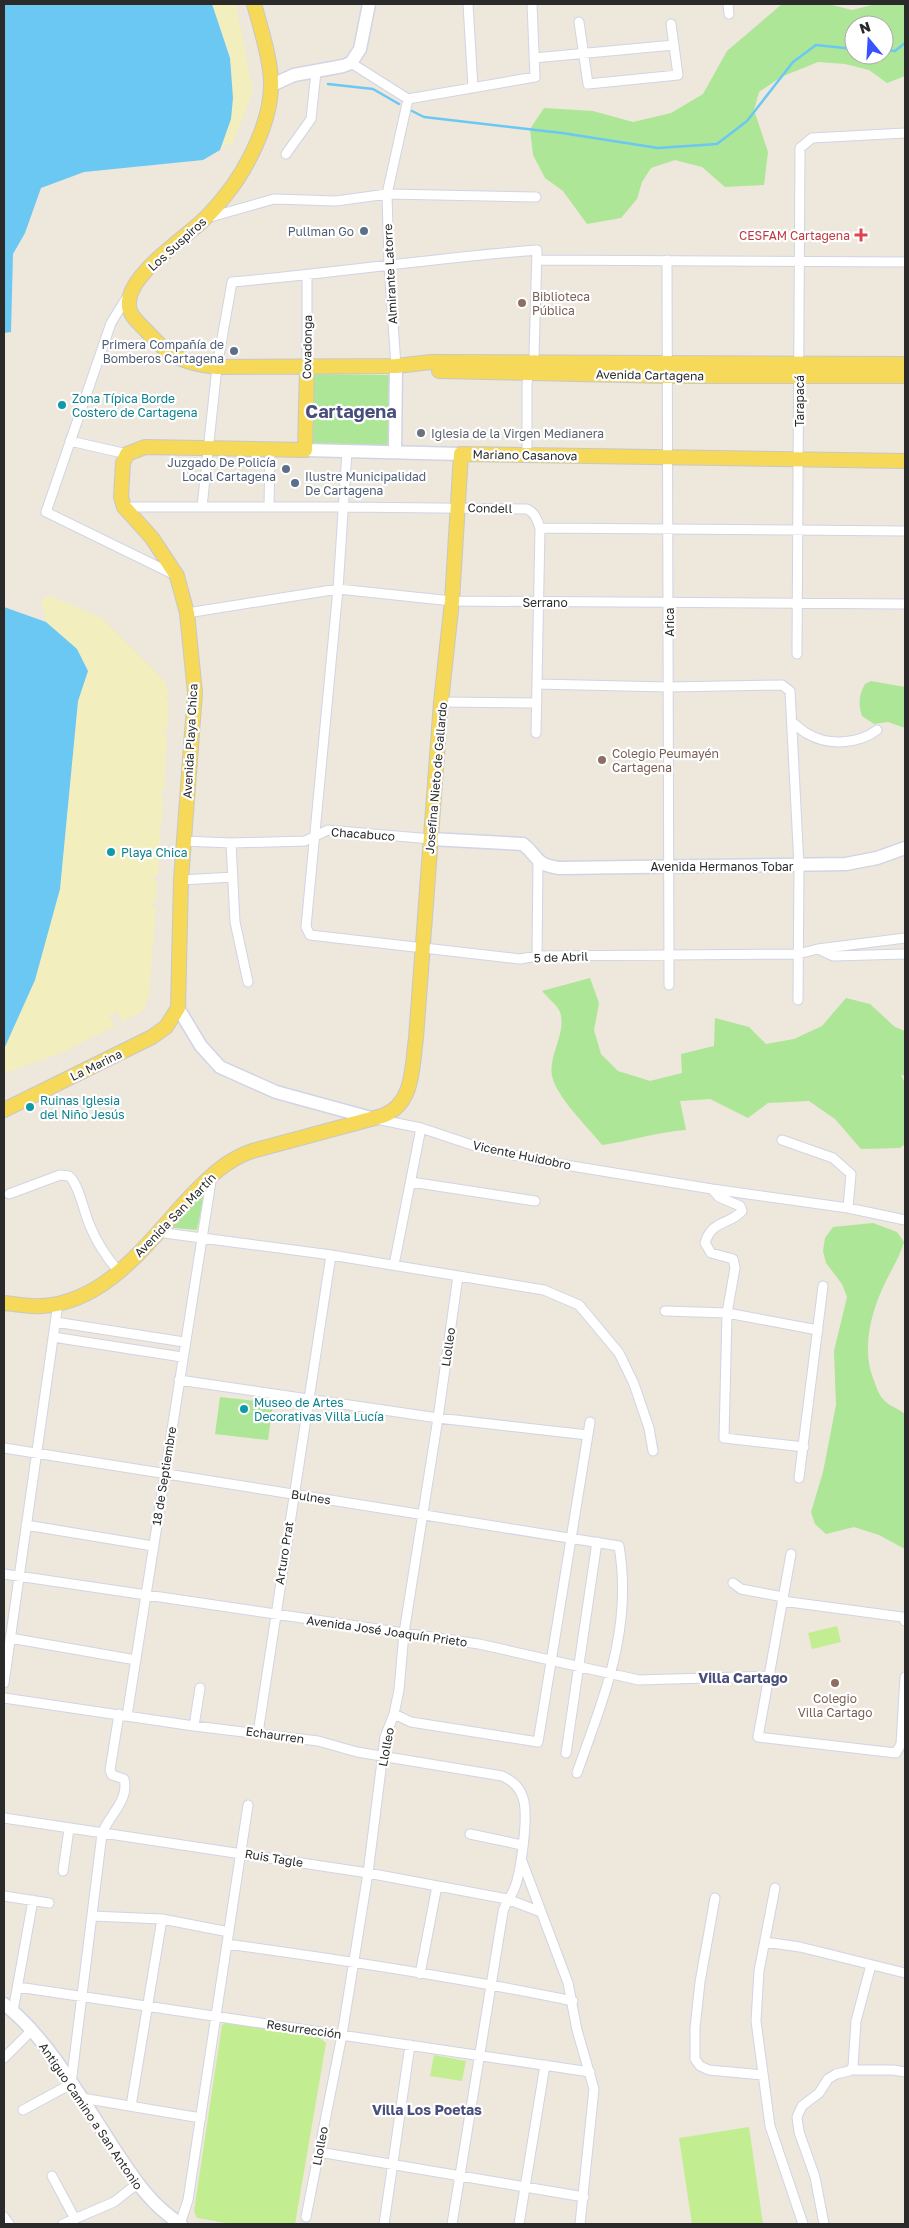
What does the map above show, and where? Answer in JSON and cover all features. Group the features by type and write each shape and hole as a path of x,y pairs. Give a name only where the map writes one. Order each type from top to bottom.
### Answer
{"main road":[{"name":"Los Suspiros","path":"132,290 157,260 206,218 230,189 250,157 262,129 272,85 254,4"},
{"name":"Avenida Cartagena","path":"132,290 128,300 131,312 135,319 165,350 175,357 188,362 217,367 396,366 429,371 530,368 799,370 905,376"},
{"name":"Avenida Cartagena","path":"799,370 905,364"},
{"name":"Covadonga","path":"305,450 307,366"},
{"name":"Mariano Casanova","path":"127,454 145,447 305,450"},
{"path":"124,507 121,498 121,474 127,454"},
{"name":"Mariano Casanova","path":"461,454 905,461"},
{"name":"Josefina Nieto de Gallardo","path":"404,1100 410,1083 416,1038 442,702 452,601 461,454"},
{"name":"Avenida Playa Chica","path":"124,507 152,538 177,576 187,613 195,693 183,841 178,1008"},
{"name":"La Marina","path":"4,1110 152,1038 166,1026 178,1008"},
{"name":"Avenida San Martín","path":"4,1303 33,1306 58,1303 93,1290 119,1272 212,1175 235,1158 252,1151 389,1114 404,1100"}],"street":[{"path":"272,85 294,75 316,72 351,63 360,50 369,4"},
{"path":"468,4 473,88"},
{"path":"351,63 408,99 535,77 532,4"},
{"path":"728,4 729,14"},
{"path":"579,22 588,84 678,75 671,24"},
{"path":"534,58 674,45"},
{"path":"286,154 311,119 316,72"},
{"name":"Almirante Latorre","path":"395,452 396,366 388,265 387,194 408,99"},
{"name":"Tarapacá","path":"797,654 800,148 812,138 905,134"},
{"path":"206,218 274,199 336,201 387,194 536,197"},
{"path":"202,507 217,367 232,282 466,256 537,255 667,260 905,262"},
{"path":"526,455 530,368 534,356 537,255"},
{"name":"Arica","path":"667,260 669,985"},
{"name":"Covadonga","path":"307,275 307,366"},
{"name":"Los Suspiros","path":"132,290 120,306 111,323 100,361 46,512 177,576"},
{"path":"70,441 127,454"},
{"path":"269,507 270,449"},
{"name":"Mariano Casanova","path":"305,450 461,454"},
{"path":"314,837 338,589 347,451"},
{"name":"Condell","path":"124,507 344,506 527,509 534,514 540,528"},
{"path":"536,734 540,528 905,531"},
{"name":"Serrano","path":"187,613 338,589 452,601 905,604"},
{"path":"538,684 668,687 782,685 790,691 799,866 798,1000"},
{"path":"442,702 537,703"},
{"path":"792,722 809,735 838,742 856,740 877,730"},
{"name":"Chacabuco","path":"183,841 231,843 305,841 328,830 431,839 523,844 531,850 538,861"},
{"name":"5 de Abril","path":"314,837 306,932 310,935 520,959 536,956 798,954 818,949 905,938"},
{"path":"231,843 235,922 248,982"},
{"name":"Avenida Hermanos Tobar","path":"538,861 547,866 559,868 799,866 864,862 905,848"},
{"path":"536,956 538,861"},
{"path":"181,880 234,876"},
{"path":"818,949 833,956 905,954"},
{"name":"Vicente Huidobro","path":"178,1008 201,1046 220,1067 276,1092 371,1118 422,1128 475,1146 535,1160 712,1190 848,1208 905,1220"},
{"path":"394,1264 422,1128"},
{"path":"782,1140 832,1158 851,1174 848,1208"},
{"path":"9,1194 60,1175 69,1176 75,1184 95,1237 119,1272"},
{"name":"18 de Septiembre","path":"71,2084 102,1834 121,1803 125,1791 124,1779 114,1776 110,1770 136,1660 184,1342 212,1175"},
{"path":"410,1182 535,1201"},
{"path":"712,1190 715,1195 740,1206 742,1211 737,1216 728,1218 713,1228 707,1236 705,1243 711,1253 733,1259 735,1268 727,1313 724,1438 804,1447"},
{"path":"157,1232 201,1236 394,1264 544,1290 579,1305 619,1353 634,1384 649,1428 653,1451"},
{"name":"Arturo Prat","path":"258,1733 331,1255"},
{"name":"Llolleo","path":"306,2217 342,2035 368,1873 385,1737 394,1714 399,1690 404,1633 458,1276"},
{"path":"799,1478 824,1286"},
{"path":"4,1683 58,1303"},
{"path":"664,1311 727,1313 818,1330"},
{"path":"55,1322 184,1342"},
{"path":"53,1337 182,1357"},
{"path":"179,1380 438,1418 588,1435"},
{"path":"394,1714 411,1722 538,1742 590,1422"},
{"name":"Bulnes","path":"4,1448 619,1546 623,1571 619,1639 612,1675"},
{"path":"26,1525 153,1546"},
{"path":"566,1754 597,1542"},
{"path":"791,1554 758,1737 896,1753 901,1744 905,1676"},
{"name":"Avenida José Joaquín Prieto","path":"4,1574 480,1644 579,1668 639,1680 770,1676"},
{"path":"733,1583 741,1589 782,1599 904,1619"},
{"path":"10,1638 136,1660"},
{"path":"577,1773 612,1675"},
{"path":"194,1726 200,1688"},
{"name":"Echaurren","path":"4,1698 194,1726 318,1741 383,1757 502,1776 519,1789 523,1798 525,1808 522,1845"},
{"path":"180,2224 188,2200 248,1806"},
{"name":"Ruis Tagle","path":"4,1818 102,1834 241,1852 368,1873 507,1900 540,1912"},
{"path":"63,1872 69,1828"},
{"path":"452,2224 503,1912 515,1886 522,1861 522,1845 470,1834"},
{"path":"522,1861 540,1912 558,1954 573,2001 577,2030 590,2072 595,2098 580,2224"},
{"path":"420,1974 437,1886"},
{"path":"775,1888 759,1971 756,2004 767,2113 773,2138 803,2224"},
{"path":"4,1896 49,1903"},
{"path":"715,1898 700,1982 695,2028 695,2059 706,2069 763,2075"},
{"path":"8,2007 18,1987 33,1900"},
{"path":"92,1916 162,1920 229,1932"},
{"path":"131,2106 162,1920"},
{"path":"765,1942 800,1947 905,1973"},
{"path":"227,1944 353,1961 420,1974 492,1984 573,2001"},
{"path":"851,2070 854,2062 856,2021 871,1965"},
{"name":"Resurrección","path":"18,1987 590,2072"},
{"name":"Antiguo Camino a San Antonio","path":"8,2007 32,2030 82,2098 138,2184 159,2208 180,2224"},
{"path":"4,2058 32,2030"},
{"path":"384,2224 410,2045"},
{"path":"518,2224 545,2065"},
{"path":"824,2224 814,2172 799,2132 797,2117 802,2106 819,2093 828,2079 836,2074 851,2070 893,2070 905,2072"},
{"path":"23,2110 71,2084"},
{"path":"82,2098 201,2118"},
{"path":"319,2152 584,2197"},
{"path":"52,2176 75,2219"},
{"path":"63,2224 114,2202 138,2184"},
{"path":"4,2217 9,2224"}],"green space":[{"path":"782,4 828,4 852,10 876,4 905,4 905,76 887,83 869,70 849,65 894,65 894,15 844,15 844,64 818,62 781,77 759,92 754,110 768,152 764,185 725,187 702,167 675,160 651,168 642,182 637,199 621,218 587,224 563,191 545,178 533,155 530,129 544,108 593,111 633,122 671,113 703,94 727,51"},
{"path":"312,374 390,375 391,448 310,446"},
{"path":"871,681 905,687 905,728 888,722 874,724 862,716 860,707 861,692 865,684"},
{"path":"590,978 599,1003 594,1030 601,1054 618,1071 650,1081 682,1073 681,1054 714,1046 715,1018 749,1027 766,1044 794,1039 822,1026 846,998 870,1004 895,1027 905,1031 905,1076 901,1075 905,1083 905,1144 900,1148 861,1149 835,1119 809,1101 768,1103 748,1118 710,1099 680,1101 686,1130 602,1145 566,1103 555,1085 551,1068 562,1020 559,1009 542,991"},
{"path":"206,1185 197,1230 165,1227"},
{"path":"873,1223 897,1232 904,1242 876,1304 870,1328 868,1354 873,1378 880,1395 888,1404 905,1414 905,1549 879,1535 854,1527 826,1534 815,1524 811,1512 823,1472 836,1405 834,1351 847,1297 842,1284 826,1263 823,1251 825,1238 833,1227"},
{"path":"220,1397 273,1403 268,1440 215,1434"},
{"path":"837,1626 841,1642 812,1649 808,1633"},
{"path":"228,2021 319,2037 326,2043 295,2224 232,2224 197,2218 194,2211 222,2025"},
{"path":"434,2055 466,2061 462,2081 430,2076"},
{"path":"749,2127 763,2224 692,2224 679,2138"}],"sand":[{"path":"212,4 236,4 253,91 232,145 227,144 220,150 227,131 232,94 229,59"},
{"name":"Playa Chica","path":"48,595 102,618 165,681 169,695 165,698 169,702 167,731 163,733 167,736 164,790 160,794 163,796 162,822 158,825 161,828 158,875 153,878 157,882 156,902 151,904 152,907 156,907 149,996 144,1010 123,1022 116,1012 109,1016 115,1026 61,1053 4,1073 4,1049 9,1040 72,761 78,701 88,671 77,649 46,622 41,602"}],"water":[{"path":"4,4 212,4 230,58 233,98 231,119 220,150 203,160 84,172 41,188 25,233 13,254 11,332 4,333"},
{"path":"4,607 46,622 77,649 88,671 78,701 60,889 35,980 4,1049"}],"waterway":[{"path":"894,51 905,43"},
{"path":"412,111 424,117 562,133 658,148 717,144 747,121 793,62 816,45 844,48"},
{"path":"328,84 373,89 399,104"}],"place":[{"name":"Pullman Go","path":"364,231"},
{"name":"CESFAM Cartagena","path":"861,235"},
{"name":"Biblioteca Pública","path":"522,303"},
{"name":"Primera Compañía de Bomberos Cartagena","path":"234,351"},
{"name":"Zona Típica Borde Costero de Cartagena","path":"62,405"},
{"name":"Iglesia de la Virgen Medianera","path":"421,433"},
{"name":"Juzgado De Policía Local Cartagena","path":"286,469"},
{"name":"Ilustre Municipalidad De Cartagena","path":"295,483"},
{"name":"Colegio Peumayén Cartagena","path":"602,760"},
{"name":"Playa Chica","path":"111,852"},
{"name":"Ruinas Iglesia del Niño Jesús","path":"30,1107"},
{"name":"Museo de Artes Decorativas Villa Lucía","path":"244,1409"},
{"name":"Colegio Villa Cartago","path":"835,1683"}],"district":[{"name":"Cartagena","path":"351,411"},
{"name":"Villa Cartago","path":"743,1677"},
{"name":"Villa Los Poetas","path":"427,2109"}]}
